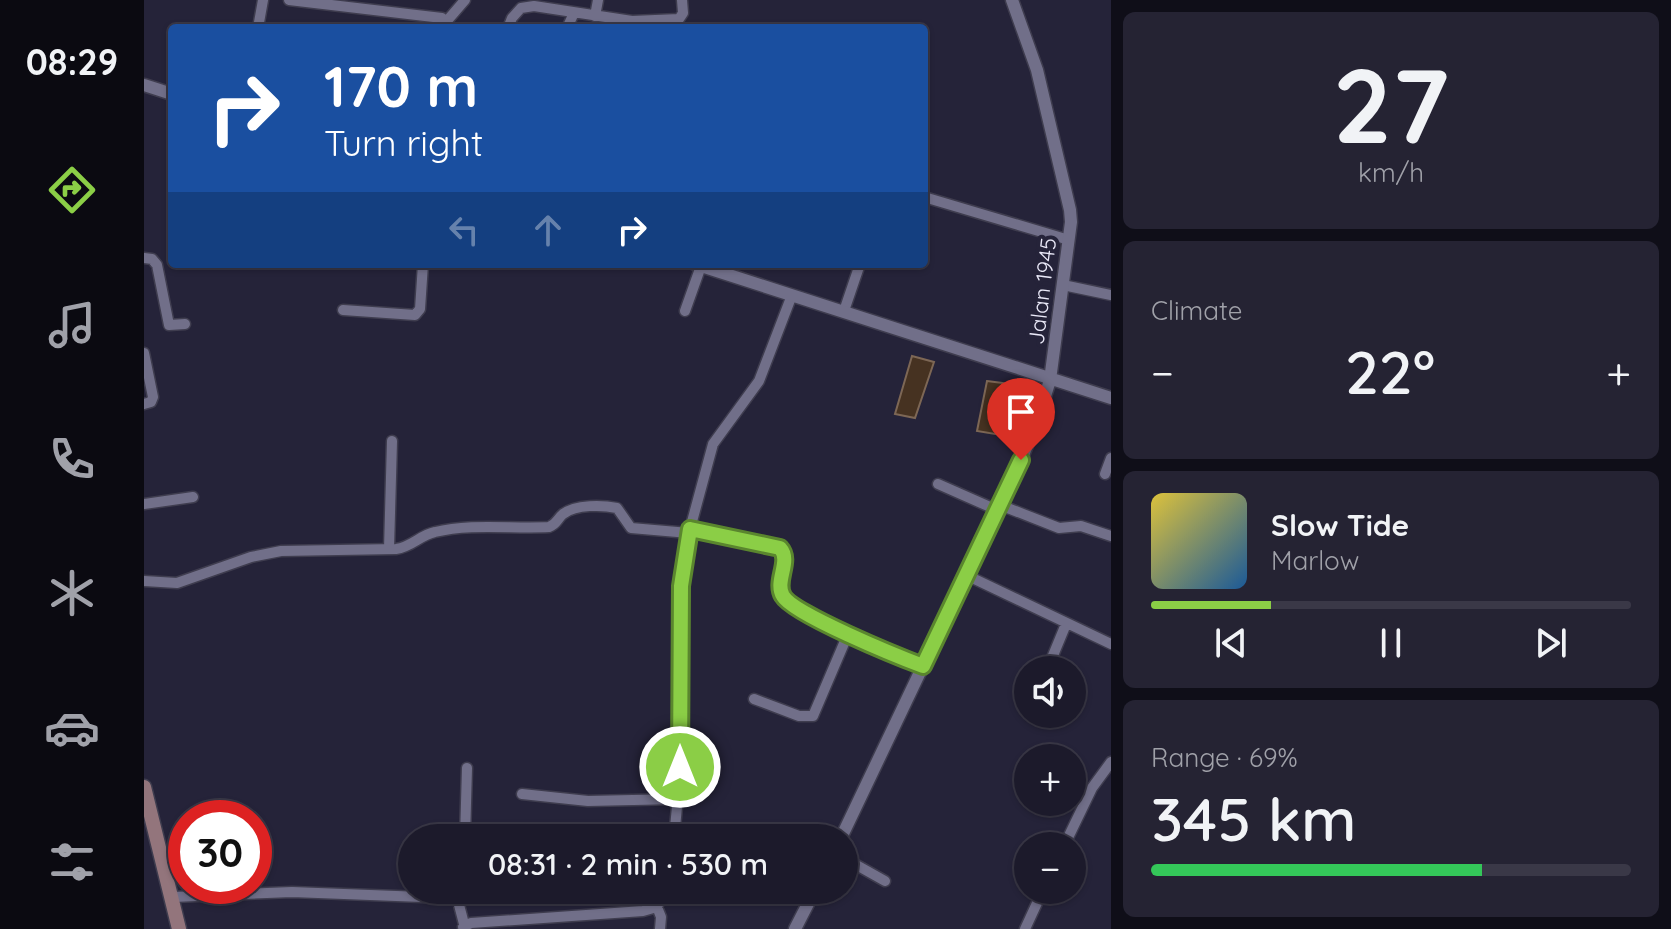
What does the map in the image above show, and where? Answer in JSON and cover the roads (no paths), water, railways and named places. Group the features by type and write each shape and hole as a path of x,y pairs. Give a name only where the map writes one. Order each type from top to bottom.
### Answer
{"main road":[{"path":"144,787 168,878"},
{"path":"174,904 179,929"}],"street":[{"path":"259,24 263,0"},
{"path":"289,0 442,18 445,24"},
{"path":"400,15 401,0"},
{"path":"447,24 465,0"},
{"path":"595,16 598,0"},
{"path":"640,24 679,19 683,13 682,0"},
{"name":"Jalan 1945","path":"848,824 998,507 1038,419 1050,380 1069,240 1070,210 1065,180 1012,0"},
{"path":"510,24 521,8 534,6 628,24"},
{"path":"569,24 574,13"},
{"path":"144,85 168,93"},
{"path":"928,198 1069,240"},
{"path":"144,258 152,259 157,265 169,325 185,324"},
{"path":"343,310 415,315 420,309 423,268"},
{"path":"685,311 697,268"},
{"path":"707,268 1111,398"},
{"path":"844,311 859,268"},
{"path":"1063,285 1111,295"},
{"path":"675,824 681,586 689,531 713,444 759,381 792,295"},
{"path":"144,353 153,397 151,402 144,404"},
{"path":"389,549 392,441"},
{"path":"1105,474 1111,458"},
{"path":"938,484 1059,528 1081,526 1111,536"},
{"path":"144,504 193,497"},
{"path":"144,581 177,583 251,557 281,551 389,549 411,546 425,535 444,530 549,527 568,511 593,507 617,508 631,528 689,531 780,548 785,558 780,587 784,597 799,609 848,634 923,666"},
{"path":"966,575 1111,644"},
{"path":"1053,656 1066,624"},
{"path":"754,699 799,716 813,716 848,634"},
{"path":"1071,832 1092,788 1111,762"},
{"path":"465,824 467,768"},
{"path":"522,794 588,801 678,799"},
{"path":"858,866 885,881"},
{"path":"272,893 398,896"},
{"path":"459,904 463,927 643,911 657,907"},
{"path":"658,904 660,929"},
{"path":"795,929 808,904"},
{"path":"1025,929 1037,904"}]}
